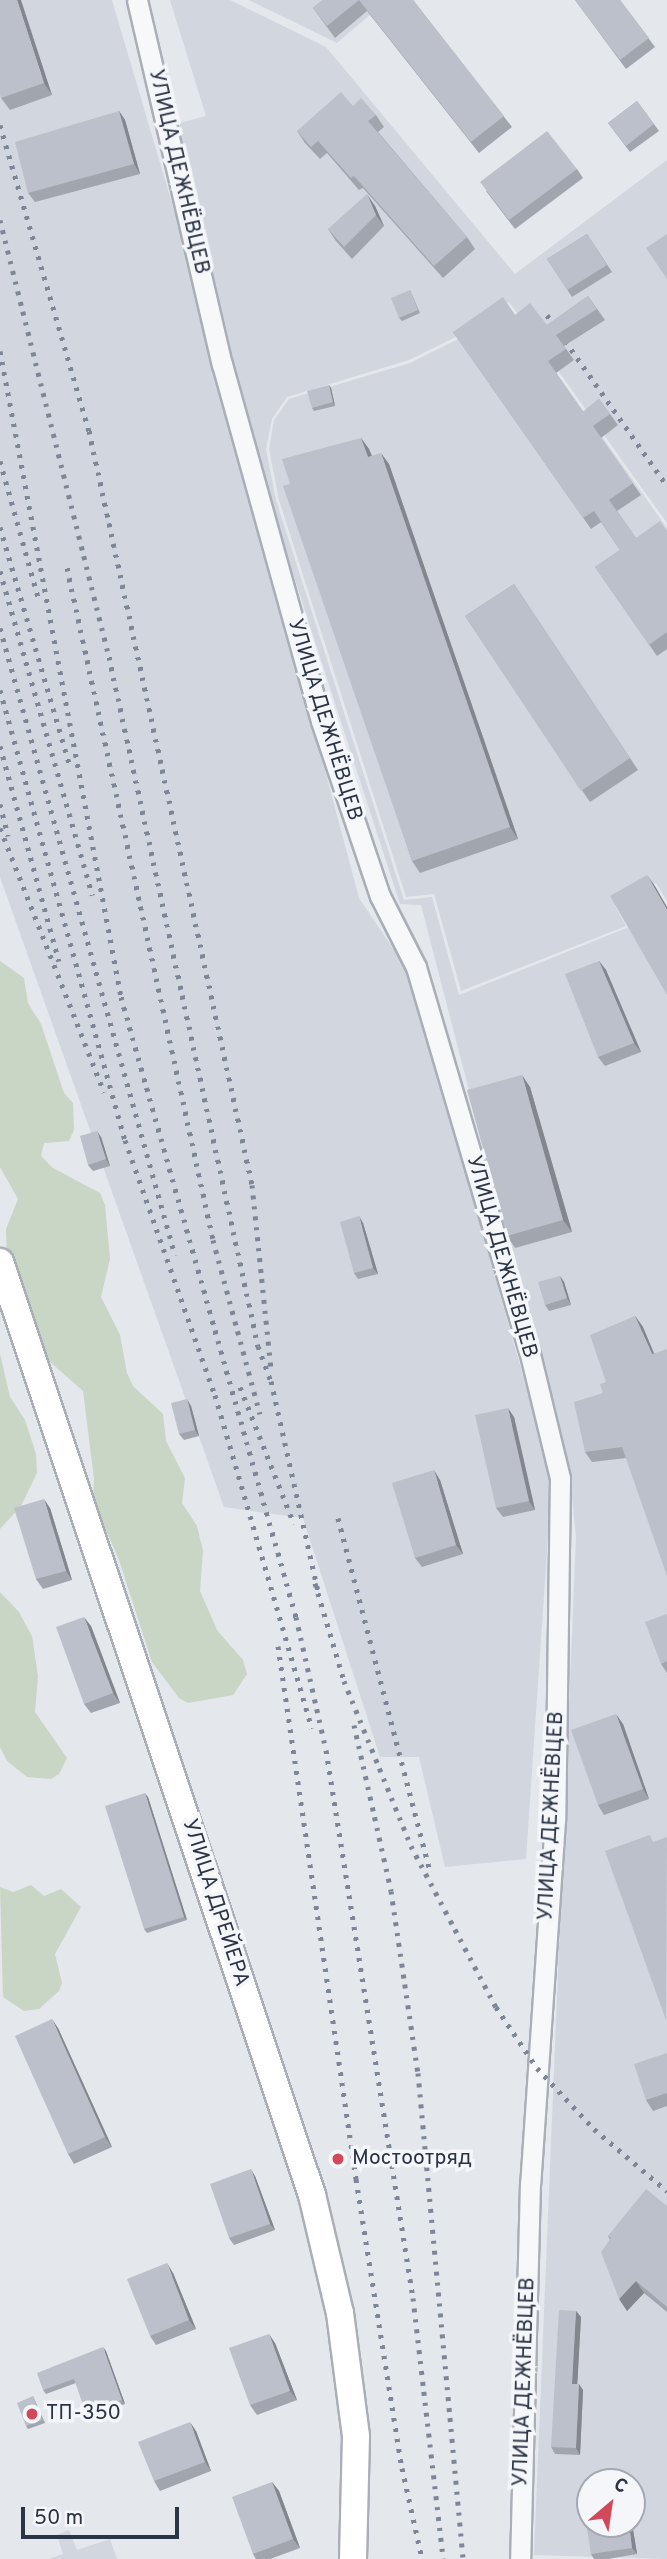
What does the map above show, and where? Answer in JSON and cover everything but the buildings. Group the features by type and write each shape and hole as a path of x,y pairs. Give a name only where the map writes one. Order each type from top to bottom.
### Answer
{"main road":[{"name":"УЛИЦА ДРЕЙЕРА","path":"0,1262 312,2195 340,2313 356,2436 353,2559"}],"street":[{"name":"УЛИЦА ДЕЖНЁВЦЕВ","path":"137,0 222,364 318,709 380,896 416,967 529,1350 560,1478 555,1820 530,2183 520,2559"}],"shaded area":[{"path":"0,0 112,0 191,268 359,898 408,971 552,1478 526,1859 445,1867 419,1757 380,1757 303,1518 224,1507 0,877"},
{"path":"170,0 230,0 326,47 515,274 667,160 667,523 509,302 456,337 409,360 287,397 272,419 266,449 276,500 404,900 432,897 459,995 629,927 619,907 655,886 667,907 667,2559 534,2555 576,1537 571,1484 421,905 400,904 253,450 173,125 206,116"},
{"path":"249,0 387,0 337,43"},
{"path":"508,305 667,528 667,901 656,883 615,906 626,926 461,991 434,894 406,897 279,500 269,449 274,420 289,399 410,363 458,339"},
{"path":"69,2530 77,2550 110,2539 117,2559 49,2559 63,2554 57,2535"}],"green space":[{"path":"0,961 24,978 28,1003 41,1024 64,1093 73,1103 74,1130 69,1141 44,1143 41,1156 53,1168 100,1193 105,1205 110,1259 101,1297 120,1335 127,1373 133,1386 163,1414 166,1441 185,1478 182,1503 197,1526 203,1551 200,1591 217,1630 243,1660 247,1674 233,1695 188,1703 179,1698 152,1662 119,1560 93,1500 94,1479 83,1391 40,1353 7,1260 6,1229 18,1199 0,1167"},
{"path":"0,1354 10,1397 25,1420 36,1454 37,1473 21,1506 0,1529"},
{"path":"0,1592 19,1612 32,1636 38,1676 35,1712 67,1758 59,1774 51,1779 27,1777 7,1761 0,1747"},
{"path":"31,1885 44,1896 61,1889 81,1907 55,1954 62,1983 59,1991 39,2009 24,2011 3,1997 0,1887 13,1892"}],"railway":[{"path":"0,125 89,431 252,1185 271,1370"},
{"path":"0,220 109,657 258,1346 271,1381 318,1592"},
{"path":"547,315 667,486"},
{"path":"0,351 121,997 296,1617 326,1750 413,2298 443,2559"},
{"path":"0,461 39,601"},
{"path":"0,527 69,763"},
{"path":"67,568 213,1240 260,1414"},
{"path":"0,571 92,895"},
{"path":"0,628 175,1255"},
{"path":"0,690 125,1140 215,1395 312,1728"},
{"path":"0,746 59,961"},
{"path":"0,804 8,836"},
{"path":"0,828 104,1092"},
{"path":"240,1387 294,1524"},
{"path":"338,1518 429,1867"},
{"path":"315,1583 344,1681 411,1846 496,2007 537,2068 594,2129 667,2191"},
{"path":"278,1646 356,2179 402,2468 422,2559"},
{"path":"354,1725 391,1891 418,2073 463,2559"}],"place":[{"name":"Мостоотряд","path":"338,2159"},
{"name":"ТП-350","path":"32,2414"}]}
